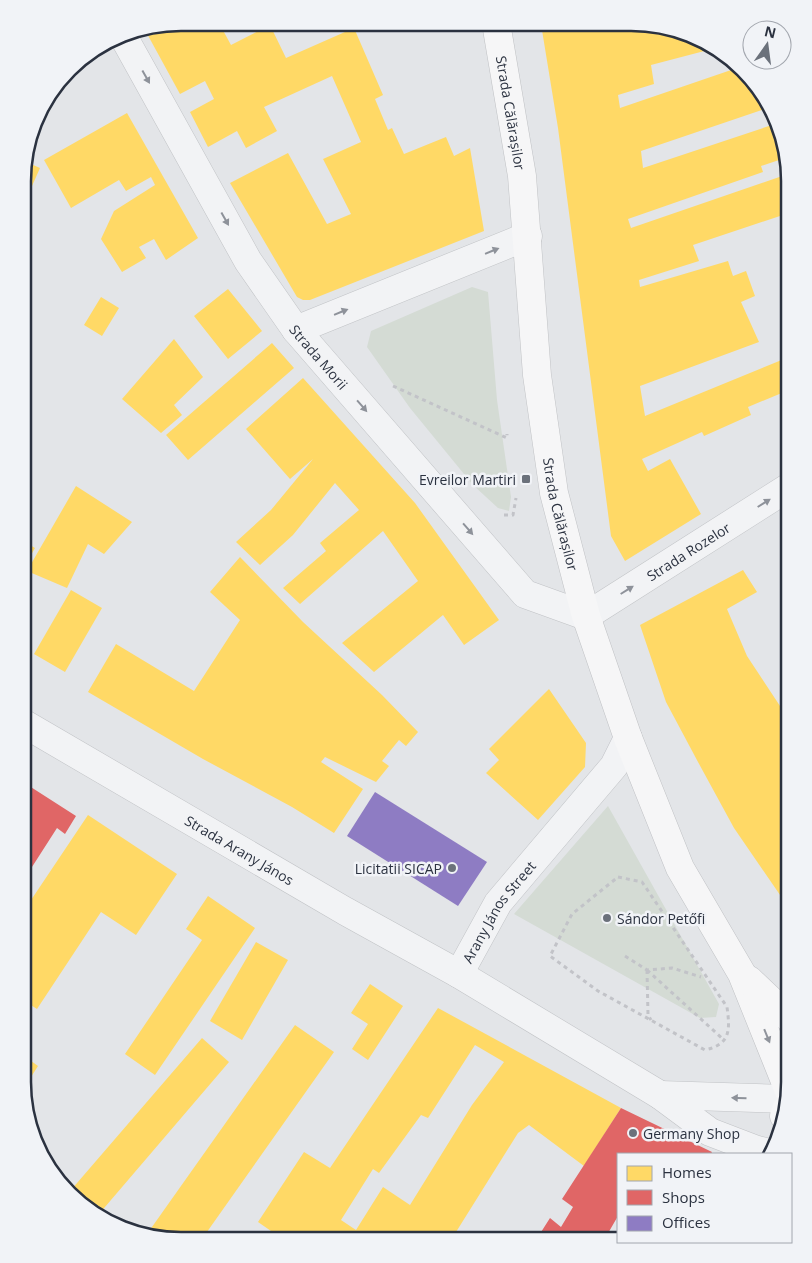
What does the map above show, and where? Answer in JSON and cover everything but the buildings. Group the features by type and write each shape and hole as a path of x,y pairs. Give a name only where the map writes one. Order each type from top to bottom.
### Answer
{"main road":[{"name":"Strada Călărașilor","path":"497,31 522,176 537,375 554,493 586,616 628,738 680,868 742,974 780,1069"},
{"name":"Strada Călărașilor","path":"742,974 780,1010"}],"street":[{"name":"Strada Morii","path":"126,42 248,261 296,330 525,594 586,616"},
{"path":"296,330 528,236"},
{"name":"Strada Rozelor","path":"586,616 781,492"},
{"name":"Strada Arany János","path":"31,727 337,906 459,974"},
{"name":"Arany János Street","path":"628,738 614,766 498,903 459,974 660,1096"},
{"path":"660,1096 779,1099"},
{"path":"660,1096 710,1132 763,1151"}],"path":[{"path":"392,390 386,383 507,438"},
{"path":"506,428 509,446"},
{"path":"499,514 513,515 516,499 515,490"},
{"path":"618,877 642,882 727,1007 729,1024 724,1040 718,1047 705,1050 652,1020 598,991 550,956 572,914 618,877"},
{"path":"625,956 647,970 724,1040"},
{"path":"647,970 672,968 708,979"},
{"path":"647,970 648,1014 652,1020"}],"shaded area":[{"path":"472,287 488,292 497,400 511,497 509,511 498,508 473,485 410,408 367,347 371,331"},
{"path":"608,806 719,1004 716,1017 700,1018 514,914"}],"place":[{"name":"Evreilor Martiri","path":"526,479"},
{"name":"Licitatii SICAP","path":"452,868"},
{"name":"Sándor Petőfi","path":"607,918"},
{"name":"Germany Shop","path":"633,1133"}]}
